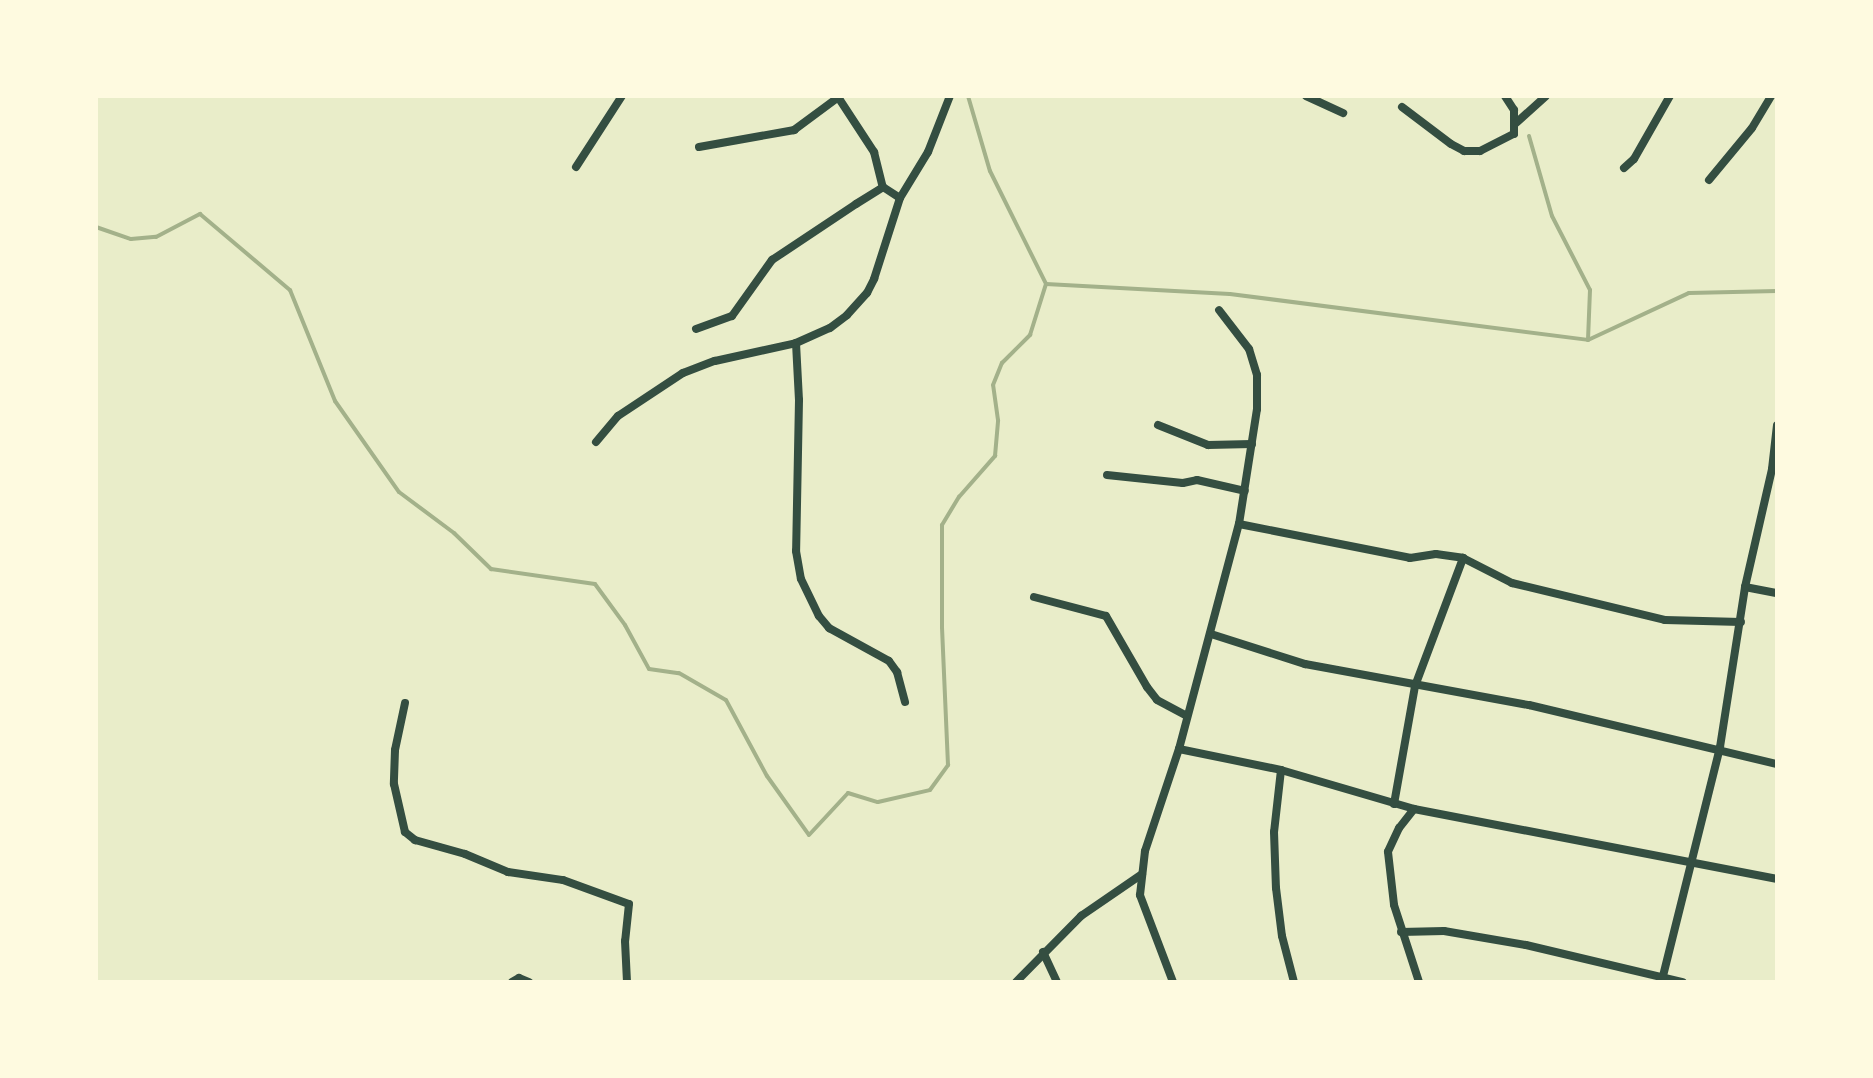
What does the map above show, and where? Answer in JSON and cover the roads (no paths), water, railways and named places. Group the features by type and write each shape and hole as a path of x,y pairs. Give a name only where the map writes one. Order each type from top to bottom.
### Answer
{"street":[{"path":"576,167 622,96"},
{"path":"596,442 618,416 683,373 715,361 796,343 830,328 867,293 900,198 924,160 950,96"},
{"path":"1402,107 1464,151 1498,145 1514,134 1514,110 1505,96"},
{"path":"1516,123 1546,96"},
{"path":"1624,168 1634,159 1670,96"},
{"path":"1709,180 1752,128 1771,96"},
{"path":"699,147 794,130 839,97 874,152 883,187 900,198"},
{"path":"1313,97 1343,113"},
{"path":"696,329 732,316 772,260 883,187"},
{"path":"1173,982 1140,895 1145,851 1179,749 1239,524 1257,409 1257,375 1249,349 1219,310"},
{"path":"796,343 799,400 796,551 801,579 819,616 829,628 889,661 897,672 905,702"},
{"path":"1158,425 1208,445 1252,444"},
{"path":"1663,976 1720,751 1745,587 1775,470 1777,425"},
{"path":"1107,475 1183,483 1197,480 1245,491"},
{"path":"1239,524 1410,558 1436,554 1463,558 1512,583 1665,620 1741,622"},
{"path":"1394,804 1415,686 1463,558"},
{"path":"1745,587 1777,593"},
{"path":"1034,597 1106,616 1157,700 1187,716"},
{"path":"1211,634 1305,664 1529,705 1777,764"},
{"path":"405,703 395,750 394,784 405,832 423,843 465,854 508,872 563,880 629,904 625,941 627,982"},
{"path":"1179,749 1281,770 1414,809 1777,879"},
{"path":"1281,770 1274,832 1276,888 1282,936 1294,982"},
{"path":"1414,809 1399,828 1388,852 1401,932 1419,982"},
{"path":"1016,982 1081,916 1142,874"},
{"path":"1401,932 1444,931 1683,982"},
{"path":"1043,952 1057,982"},
{"path":"512,982 519,978 529,982"}],"waterway":[{"path":"968,96 990,171 1046,284 1230,294 1588,340 1689,293 1777,291"},
{"path":"1529,136 1552,216 1590,290 1588,340"},
{"path":"96,227 131,239 156,237 200,214 290,290 335,401 399,492 454,533 491,569 595,584 625,625 649,669 679,673 726,700 767,776 809,835 848,793 878,802 930,790 948,765 942,627 942,525 959,497 995,456 998,420 993,385 1002,363 1030,335 1046,284"}]}
